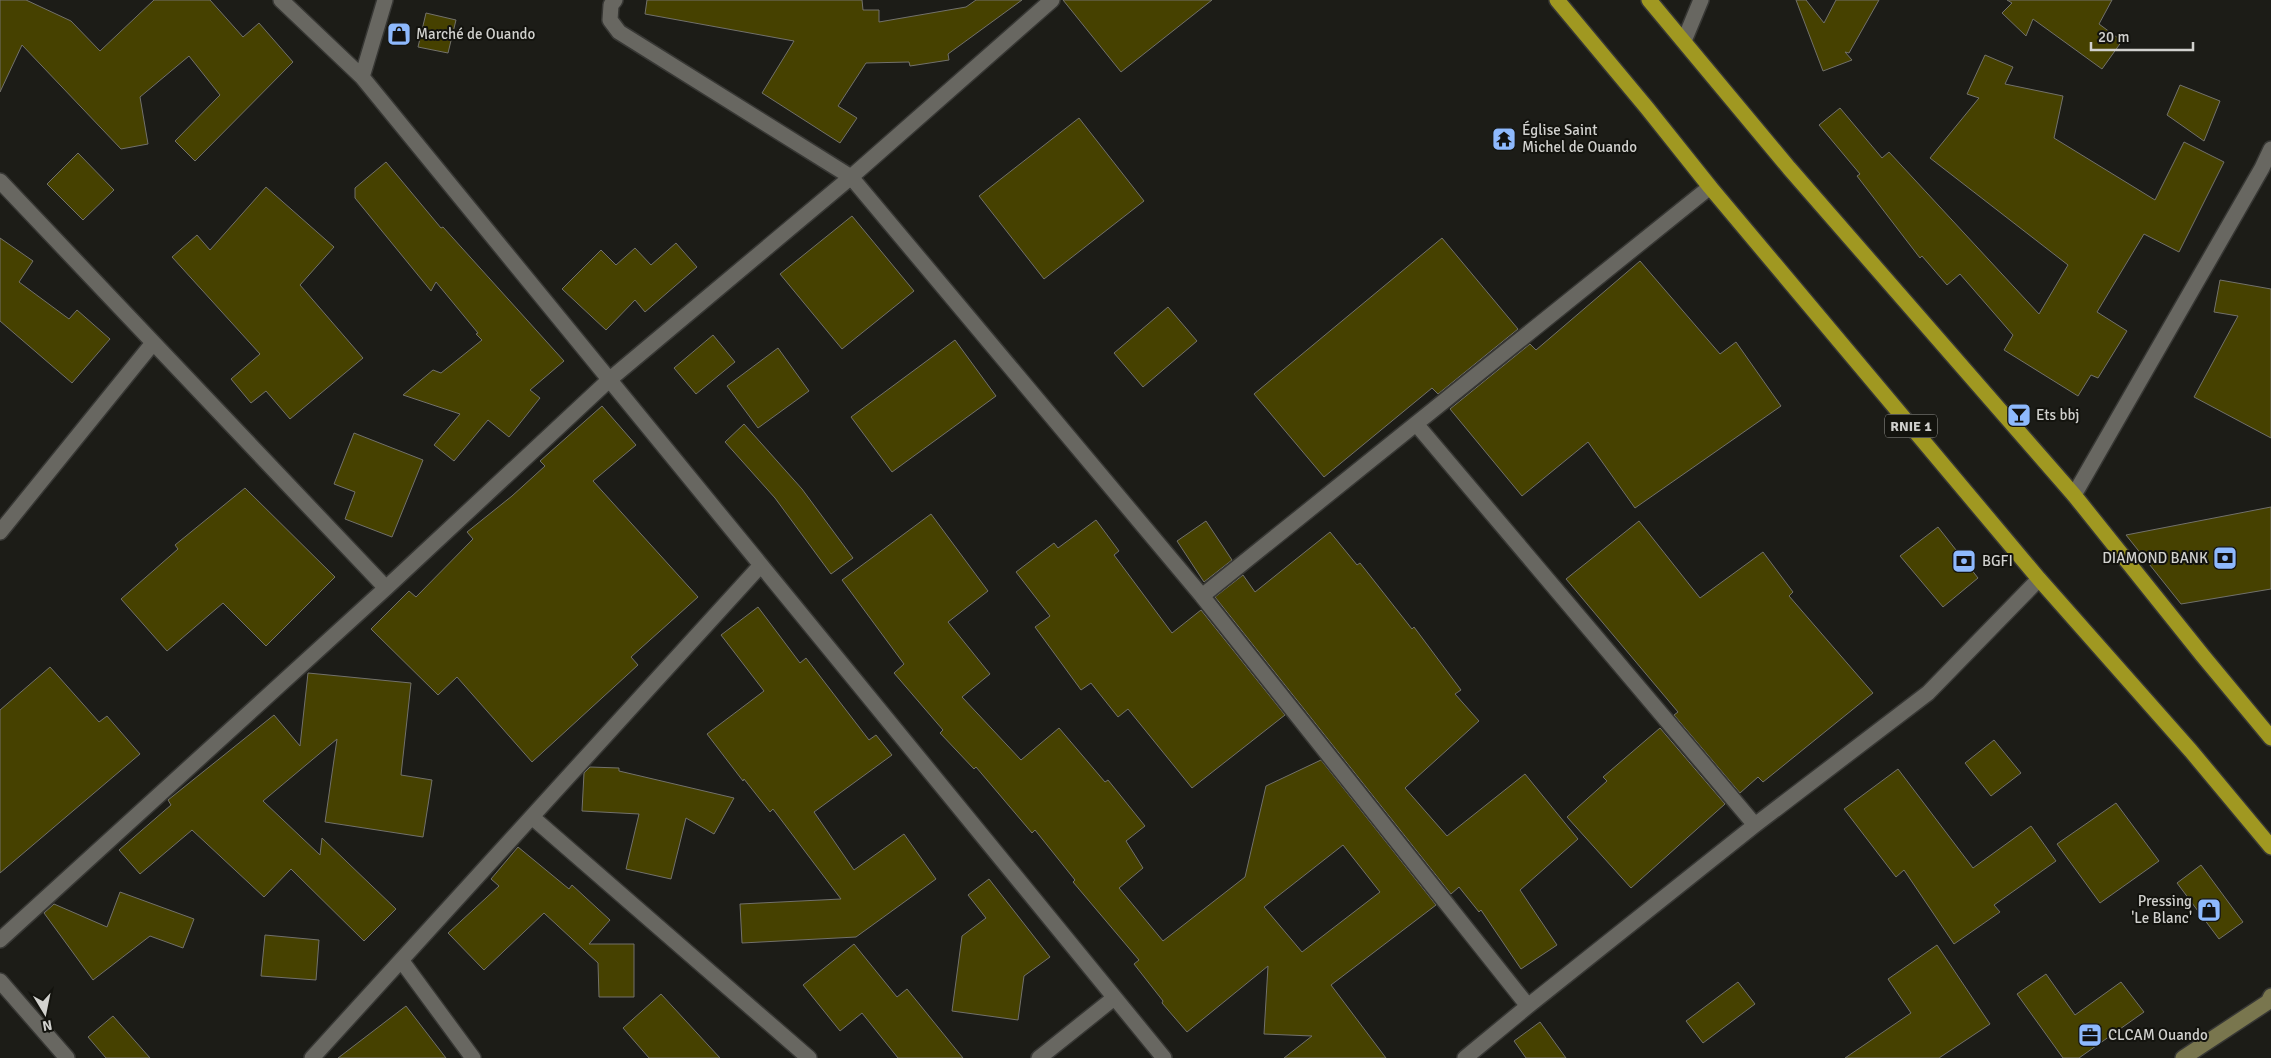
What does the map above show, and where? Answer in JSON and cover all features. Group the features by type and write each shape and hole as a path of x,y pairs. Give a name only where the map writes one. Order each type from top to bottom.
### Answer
{"highway":[{"name":"RNIE 1","path":"1557,0 1710,187 2039,579 2191,751 2271,847"},
{"path":"1649,0 1789,168 2074,495 2196,649 2271,738"}],"main road":[{"path":"2183,1058 2268,1002 2271,996"}],"street":[{"path":"281,0 362,77 1164,1058"},
{"path":"362,77 385,0"},
{"path":"615,0 611,5 610,20 619,32 851,177 1202,596 1528,1006"},
{"path":"0,940 386,588 609,380 851,177 1052,0"},
{"path":"1684,41 1701,0"},
{"path":"2074,495 2267,167 2271,149"},
{"path":"0,181 386,588"},
{"path":"1202,596 1417,425 1710,187"},
{"path":"0,532 153,343"},
{"path":"1417,425 1755,825"},
{"path":"312,1058 760,565"},
{"path":"1466,1058 1528,1006 1755,825 1928,693 2039,579"},
{"path":"532,817 810,1058"},
{"path":"401,960 474,1058"},
{"path":"0,981 67,1058"},
{"path":"1039,1058 1114,998"}],"building":[{"path":"0,0 26,0 71,21 100,51 154,0 210,0 243,37 259,23 293,62 195,161 175,141 220,95 189,56 140,97 148,144 121,149 22,45 0,92"},
{"path":"647,0 862,0 863,10 879,10 879,22 966,7 976,0 1022,0 948,54 949,60 910,66 909,62 866,63 838,106 857,118 840,143 762,93 794,41 645,14"},
{"path":"1063,0 1212,0 1121,72"},
{"path":"1796,0 1806,0 1824,23 1836,0 1879,0 1849,53 1845,52 1852,60 1823,71"},
{"path":"2007,0 2112,0 2099,24 2122,41 2102,69 2033,19 2026,36 2002,13 2012,3"},
{"path":"426,13 456,20 448,53 418,47"},
{"path":"1985,55 2013,67 2005,84 2063,96 2054,138 2155,200 2184,142 2224,162 2179,252 2144,234 2097,312 2127,331 2098,378 2091,375 2078,396 2004,350 2013,335 1960,274 1947,285 1922,256 1920,258 1857,176 1860,174 1819,125 1840,108 1882,158 1889,152 2039,314 2068,265 1930,158 1979,98 1967,94"},
{"path":"2180,85 2220,101 2204,141 2167,115"},
{"path":"1079,118 1144,201 1044,279 979,196"},
{"path":"78,153 114,190 83,220 47,184"},
{"path":"386,162 441,228 443,227 564,361 530,390 540,398 509,437 488,420 454,461 434,445 460,414 403,395 433,370 441,373 482,340 436,282 431,291 355,198 355,188"},
{"path":"266,187 334,247 300,285 363,358 290,419 266,391 251,403 231,379 260,354 172,257 197,235 210,250"},
{"path":"852,216 914,291 842,349 780,274"},
{"path":"0,238 33,261 19,282 69,319 77,310 110,339 72,383 0,321"},
{"path":"1442,238 1518,329 1438,394 1432,388 1324,477 1254,394"},
{"path":"676,243 697,267 645,312 635,300 606,330 562,289 601,250 616,265 635,248 651,265"},
{"path":"1640,261 1720,354 1736,342 1781,406 1635,508 1588,442 1522,496 1450,409 1530,344 1536,350"},
{"path":"2220,280 2271,289 2271,438 2194,397 2238,316 2214,312"},
{"path":"1168,307 1197,341 1143,387 1114,353"},
{"path":"713,335 735,362 696,394 674,368"},
{"path":"955,340 996,396 892,472 851,417"},
{"path":"778,348 809,391 758,428 727,386"},
{"path":"602,406 636,445 593,481 698,597 631,657 638,665 532,762 457,677 438,695 371,629 409,591 416,597 473,539 467,532 512,496 545,466 540,461"},
{"path":"744,424 802,489 853,558 831,574 775,498 725,442"},
{"path":"354,433 423,460 392,537 345,519 355,492 334,484"},
{"path":"245,488 335,577 266,646 223,603 167,651 121,599 178,549 175,545"},
{"path":"2271,507 2271,589 2181,604 2126,535"},
{"path":"931,514 988,591 948,622 990,674 962,697 1021,760 1059,728 1105,782 1108,780 1145,826 1126,841 1143,868 1119,888 1163,941 1245,877 1266,786 1321,760 1436,905 1331,985 1386,1058 1284,1058 1312,1036 1264,1034 1268,966 1187,1032 1162,1003 1163,1001 1134,964 1139,960 1073,882 1075,880 1035,830 1032,833 976,767 974,769 940,733 943,730 894,673 904,664 842,580","holes":["1343,845 1380,892 1302,952 1264,907"]},
{"path":"1096,520 1119,551 1114,555 1172,633 1201,610 1285,715 1192,788 1128,709 1118,717 1091,683 1081,690 1035,627 1050,616 1016,572 1054,543 1058,548"},
{"path":"1206,521 1232,560 1204,582 1177,541"},
{"path":"1639,521 1700,598 1763,552 1793,592 1789,596 1873,693 1763,782 1758,777 1740,793 1674,715 1678,712 1566,579"},
{"path":"1938,527 1978,578 1943,607 1900,556"},
{"path":"1330,532 1357,565 1360,563 1412,629 1414,627 1461,690 1455,694 1479,721 1405,788 1447,836 1525,774 1578,839 1520,890 1557,945 1521,969 1481,910 1479,912 1459,887 1451,894 1215,597 1243,575 1255,592"},
{"path":"758,607 800,663 806,658 869,740 876,735 892,755 814,812 854,870 904,834 936,879 856,937 742,943 740,904 841,899 773,809 770,812 744,779 743,781 707,734 764,691 721,635"},
{"path":"50,667 99,722 107,716 140,754 0,873 0,710"},
{"path":"308,673 411,683 401,775 432,780 423,837 325,822 337,739 263,801 320,855 322,838 396,909 364,941 291,869 264,897 192,830 140,874 119,850 171,805 168,800 274,715 300,746"},
{"path":"1660,728 1725,804 1631,888 1567,817 1607,781 1603,777"},
{"path":"1994,740 2021,773 1991,796 1965,763"},
{"path":"590,767 619,768 619,771 734,798 714,834 686,818 671,879 626,869 639,814 582,811 584,773"},
{"path":"1898,769 1973,868 2031,826 2056,861 1994,905 2000,912 1954,944 1904,870 1896,877 1844,809"},
{"path":"2116,803 2159,861 2100,903 2057,844"},
{"path":"518,847 569,889 572,885 610,920 589,944 634,944 634,997 599,997 598,963 544,913 484,970 448,933 499,886 491,879"},
{"path":"2201,865 2243,922 2219,939 2177,883"},
{"path":"989,879 1050,957 1024,976 1018,1020 952,1011 962,936 986,918 968,895"},
{"path":"120,892 194,919 183,948 150,936 93,980 44,913 54,904 107,927"},
{"path":"265,935 319,940 316,980 261,976"},
{"path":"854,944 897,997 907,989 963,1058 898,1058 862,1013 840,1031 803,985"},
{"path":"1937,945 1990,1024 1939,1058 1845,1058 1911,1013 1888,979"},
{"path":"2046,974 2075,1015 2121,982 2144,1012 2079,1058 2063,1058 2017,994"},
{"path":"1738,982 1755,1004 1703,1043 1686,1021"},
{"path":"661,994 720,1058 649,1058 623,1028"},
{"path":"406,1006 446,1058 338,1058"},
{"path":"113,1016 150,1058 106,1058 88,1037"},
{"path":"1540,1022 1566,1058 1526,1058 1514,1041"}],"place":[{"name":"Marché de Ouando","path":"399,34"},
{"name":"Église Saint Michel de Ouando","path":"1504,139"},
{"name":"Ets bbj","path":"2019,415"},
{"name":"DIAMOND BANK","path":"2225,558"},
{"name":"BGFI","path":"1964,561"},
{"name":"Pressing 'Le Blanc'","path":"2209,910"},
{"name":"CLCAM Ouando","path":"2090,1035"}]}
